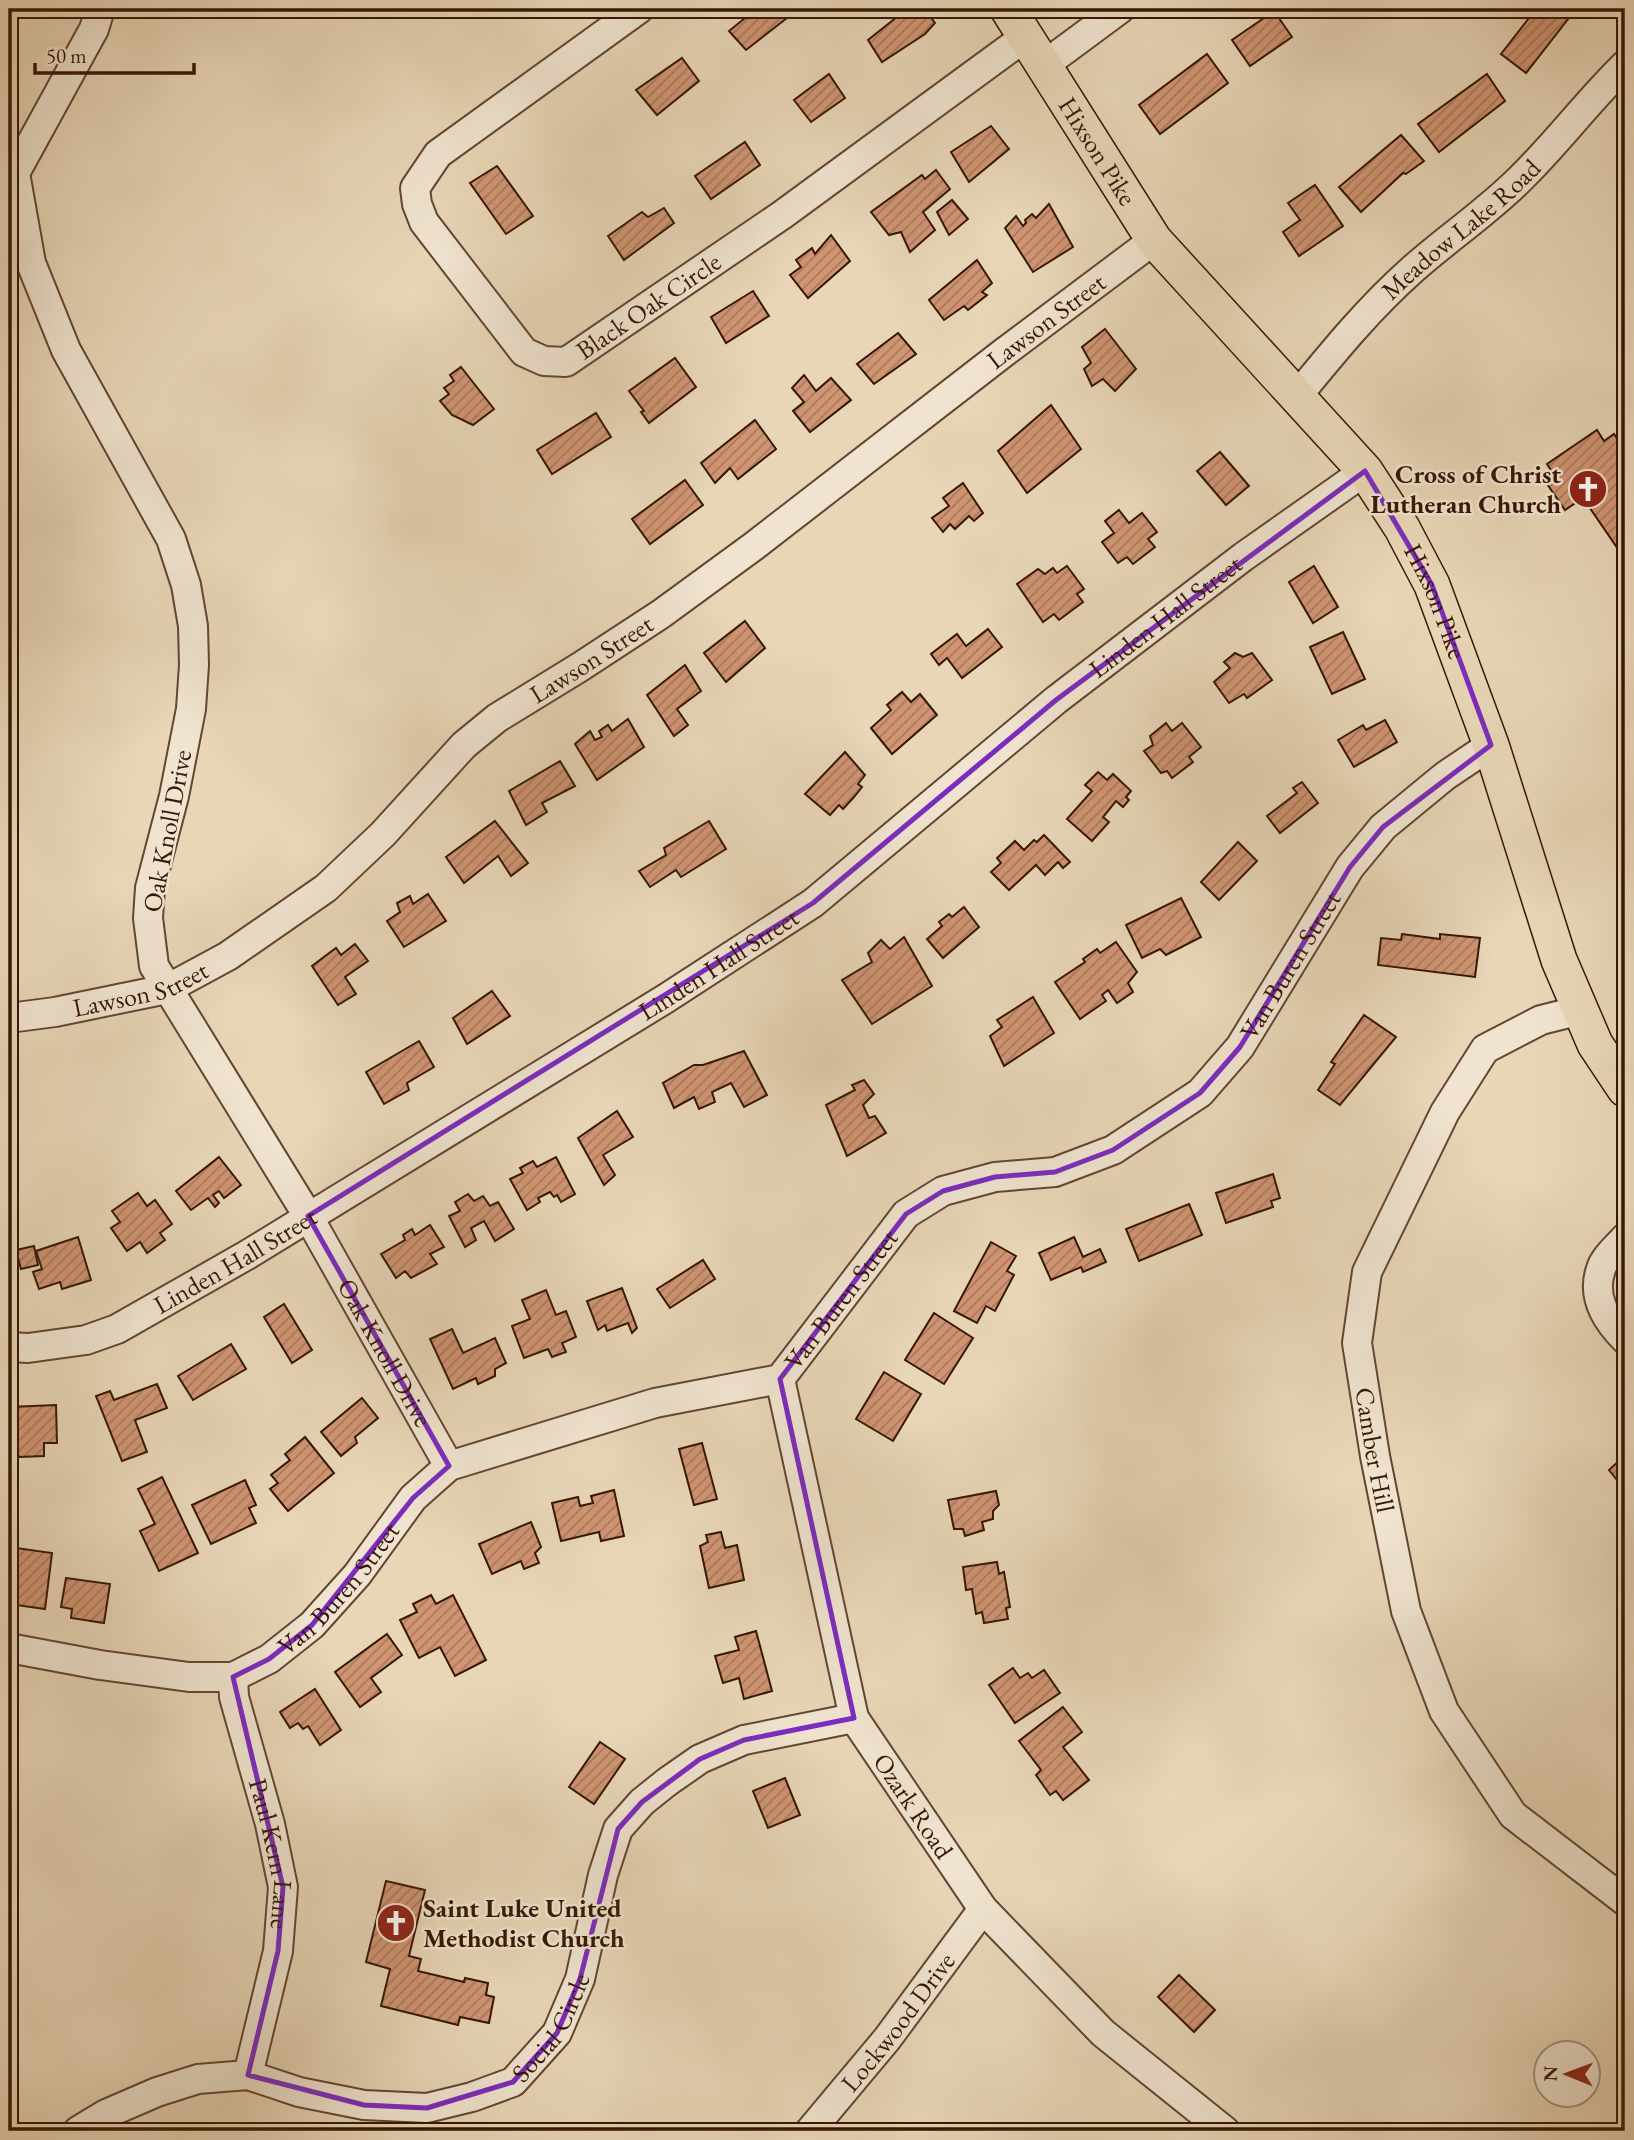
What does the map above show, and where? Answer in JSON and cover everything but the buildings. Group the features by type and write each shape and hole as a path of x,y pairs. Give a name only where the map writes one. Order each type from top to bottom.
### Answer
{"main road":[{"name":"Hixson Pike","path":"1025,37 1154,240 1366,471 1402,528 1432,585 1491,745 1559,960 1595,1044 1625,1089"}],"street":[{"path":"11,169 94,29 100,9"},
{"name":"Black Oak Circle","path":"639,9 438,154 415,188 417,204 424,222 524,352 544,360 566,362 782,215 1025,37 1120,9"},
{"name":"Meadow Lake Road","path":"1297,395 1362,317 1413,269 1518,181 1625,65"},
{"name":"Oak Knoll Drive","path":"11,169 31,263 66,350 171,539 186,585 194,666 191,709 174,796 150,888 148,918 154,967 308,1216 449,1466"},
{"name":"Lawson Street","path":"9,1018 55,1012 167,989 228,956 326,888 383,834 464,745 496,718 672,606 1154,240"},
{"name":"Linden Hall Street","path":"9,1347 28,1348 86,1340 117,1329 247,1255 666,999 813,903 1064,694 1244,557 1366,471"},
{"name":"Van Buren Street","path":"9,1648 100,1665 176,1675 233,1677 269,1659 312,1625 356,1575 413,1498 449,1466 655,1403 780,1379 906,1214 943,1191 995,1177 1055,1172 1113,1150 1200,1093 1240,1047 1350,867 1383,827 1445,776 1491,745"},
{"name":"Camber Hill","path":"1581,1010 1541,1020 1485,1049 1445,1112 1367,1272 1357,1343 1406,1611 1444,1710 1513,1815 1625,1901"},
{"path":"1625,1238 1601,1267 1597,1294 1609,1323 1625,1339"},
{"name":"Ozark Road","path":"780,1379 854,1718 983,1909 1103,2033 1226,2131"},
{"name":"Paul Kern Lane","path":"233,1677 234,1697 270,1825 282,1887 278,1951 248,2075"},
{"name":"Social Circle","path":"78,2131 107,2114 157,2092 198,2079 248,2075 299,2092 364,2105 427,2108 472,2097 513,2082 557,2033 580,1979 603,1875 618,1829 642,1802 700,1759 744,1740 854,1718"},
{"name":"Lockwood Drive","path":"810,2131 887,2039 983,1909"}],"highlighted area":[{"path":"1365,471 1432,585 1491,745 1383,827 1350,867 1240,1047 1200,1093 1113,1150 1055,1172 995,1177 943,1191 906,1214 780,1379 854,1718 744,1740 700,1759 642,1802 618,1829 580,1979 557,2033 513,2082 427,2108 364,2105 248,2075 278,1951 283,1887 233,1677 269,1659 312,1625 413,1498 449,1466 308,1216 813,903 1056,700"}],"place":[{"name":"Cross of Christ Lutheran Church","path":"1588,489"},
{"name":"Saint Luke United Methodist Church","path":"396,1923"}]}
